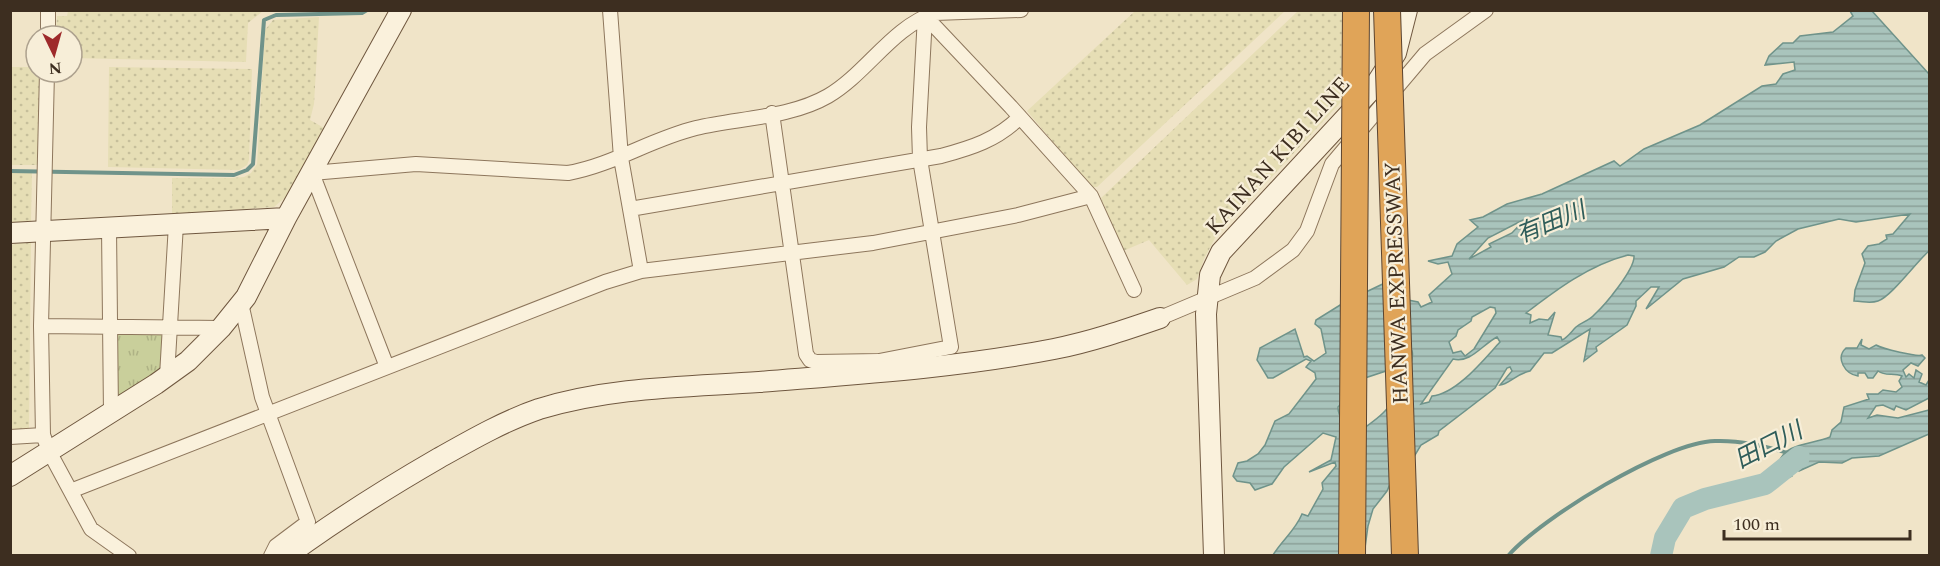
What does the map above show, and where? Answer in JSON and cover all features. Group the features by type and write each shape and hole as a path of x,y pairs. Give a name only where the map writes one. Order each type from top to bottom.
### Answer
{"highway":[{"name":"HANWA EXPRESSWAY","path":"1352,555 1356,10"},
{"name":"HANWA EXPRESSWAY","path":"1387,10 1405,555"}],"street":[{"path":"10,477 47,444 111,414 167,376 188,360 221,328 241,303 401,10"},
{"path":"610,10 621,158 641,271"},
{"path":"312,173 416,164 568,173 621,158 694,129 772,113 827,97 854,77 909,26 925,16 935,13 1021,10"},
{"name":"KAINAN KIBI LINE","path":"1214,555 1206,307 1210,275 1229,241 1374,87 1396,53 1407,10"},
{"path":"287,555 318,533 431,463 491,430 538,410 585,397 879,367 973,363 1103,338 1160,318 1206,307 1255,278 1293,250 1307,231 1332,164 1425,54 1486,10"},
{"path":"772,113 804,345 810,360 879,367 951,347 920,159 919,127 925,16"},
{"path":"925,16 1090,196 1134,290"},
{"path":"47,84 41,326 47,444 91,529 129,555"},
{"path":"630,209 920,159 976,146 998,136 1020,117"},
{"path":"312,173 387,367"},
{"path":"72,490 605,282 641,271 873,243 1059,206 1090,196"},
{"path":"10,233 286,218"},
{"path":"167,376 176,224"},
{"path":"109,228 111,414"},
{"path":"241,303 255,373 308,522 276,546 271,555"},
{"path":"41,326 221,328"},
{"path":"10,437 47,444"}],"shaded area":[{"path":"68,10 263,11 248,23 246,62 84,58 84,24 57,24 57,16 67,16"},
{"path":"1135,11 1285,11 1097,187 1091,187 1027,111"},
{"path":"1298,11 1342,11 1341,102 1215,238 1197,279 1187,285 1149,240 1123,251 1101,198"},
{"path":"319,17 314,104 310,120 326,129 288,195 274,207 172,214 172,178 232,178 244,177 251,173 257,164 265,30 273,20"},
{"path":"10,67 24,67 24,84 40,84 39,165 11,165"},
{"path":"109,67 252,69 247,165 239,170 108,167"},
{"path":"11,173 32,173 31,221 11,223"},
{"path":"31,241 29,432 11,434 11,245"}],"green space":[{"path":"113,330 166,331 163,374 114,406"}],"water":[{"name":"有田川","path":"1850,11 1872,11 1929,74 1929,251 1890,293 1875,302 1854,301 1855,290 1865,263 1862,254 1868,246 1879,244 1887,239 1886,235 1893,234 1910,214 1856,222 1839,219 1798,229 1754,257 1739,257 1724,267 1683,279 1646,309 1659,287 1651,287 1636,301 1627,325 1596,347 1597,351 1584,361 1590,329 1552,353 1544,353 1530,371 1500,385 1512,371 1510,367 1507,368 1495,388 1439,431 1438,435 1421,445 1412,460 1393,477 1387,491 1373,509 1364,555 1273,555 1302,514 1308,516 1323,489 1322,483 1336,466 1335,462 1309,472 1331,460 1336,437 1323,433 1284,467 1272,484 1255,490 1250,483 1237,481 1233,476 1238,463 1247,461 1258,454 1265,445 1275,421 1289,414 1316,379 1315,373 1306,367 1311,361 1306,359 1273,378 1268,378 1257,360 1260,348 1295,329 1304,357 1307,356 1314,361 1326,353 1321,329 1315,324 1316,320 1345,302 1389,281 1408,300 1418,302 1421,307 1432,302 1429,295 1452,274 1448,262 1438,264 1428,261 1452,256 1457,244 1478,227 1470,220 1483,217 1507,204 1542,194 1614,161 1620,166 1644,149 1700,125 1762,86 1776,84 1783,74 1795,70 1794,62 1765,65 1769,56 1783,43 1793,43 1800,36 1833,32 1853,16","holes":["1525,219 1512,233 1489,244 1491,247 1469,259 1488,238","1628,255 1634,256 1625,278 1605,303 1593,316 1566,337 1562,340 1561,337 1548,335 1555,312 1548,320 1539,319 1530,323 1531,315 1526,313 1537,304 1574,279 1614,259","1490,307 1495,308 1496,313 1474,349 1465,356 1461,351 1453,353 1449,342 1456,336 1458,330 1471,321 1472,317","1497,337 1500,342 1461,382 1441,394 1432,396 1429,402 1421,404 1453,359 1465,359","1412,351 1411,364 1392,401 1380,416 1360,431 1342,419 1338,407 1365,378 1389,370"]},
{"path":"1862,339 1861,345 1869,349 1876,345 1885,349 1922,355 1925,358 1918,366 1911,363 1903,370 1906,377 1909,374 1914,378 1916,370 1922,374 1919,382 1926,385 1929,380 1929,398 1906,410 1896,406 1894,410 1883,405 1876,406 1868,418 1877,415 1898,418 1929,410 1929,434 1879,456 1852,458 1842,463 1819,462 1799,471 1796,467 1792,469 1792,476 1777,483 1775,472 1786,452 1799,445 1830,437 1832,430 1841,422 1844,407 1869,399 1867,394 1878,394 1883,390 1896,392 1902,387 1899,381 1902,376 1899,375 1884,374 1878,371 1873,378 1868,378 1865,373 1858,373 1858,376 1853,375 1846,369 1841,356 1843,352 1846,348 1857,348"}],"waterway":[{"path":"10,171 234,175 247,170 253,164 264,20 276,15 362,13 367,10"},
{"path":"1508,556 1524,540 1575,503 1636,468 1666,454 1715,441 1734,441 1788,453"},
{"name":"田口川","path":"1661,556 1665,538 1683,508 1705,499 1765,484 1799,457"}]}
